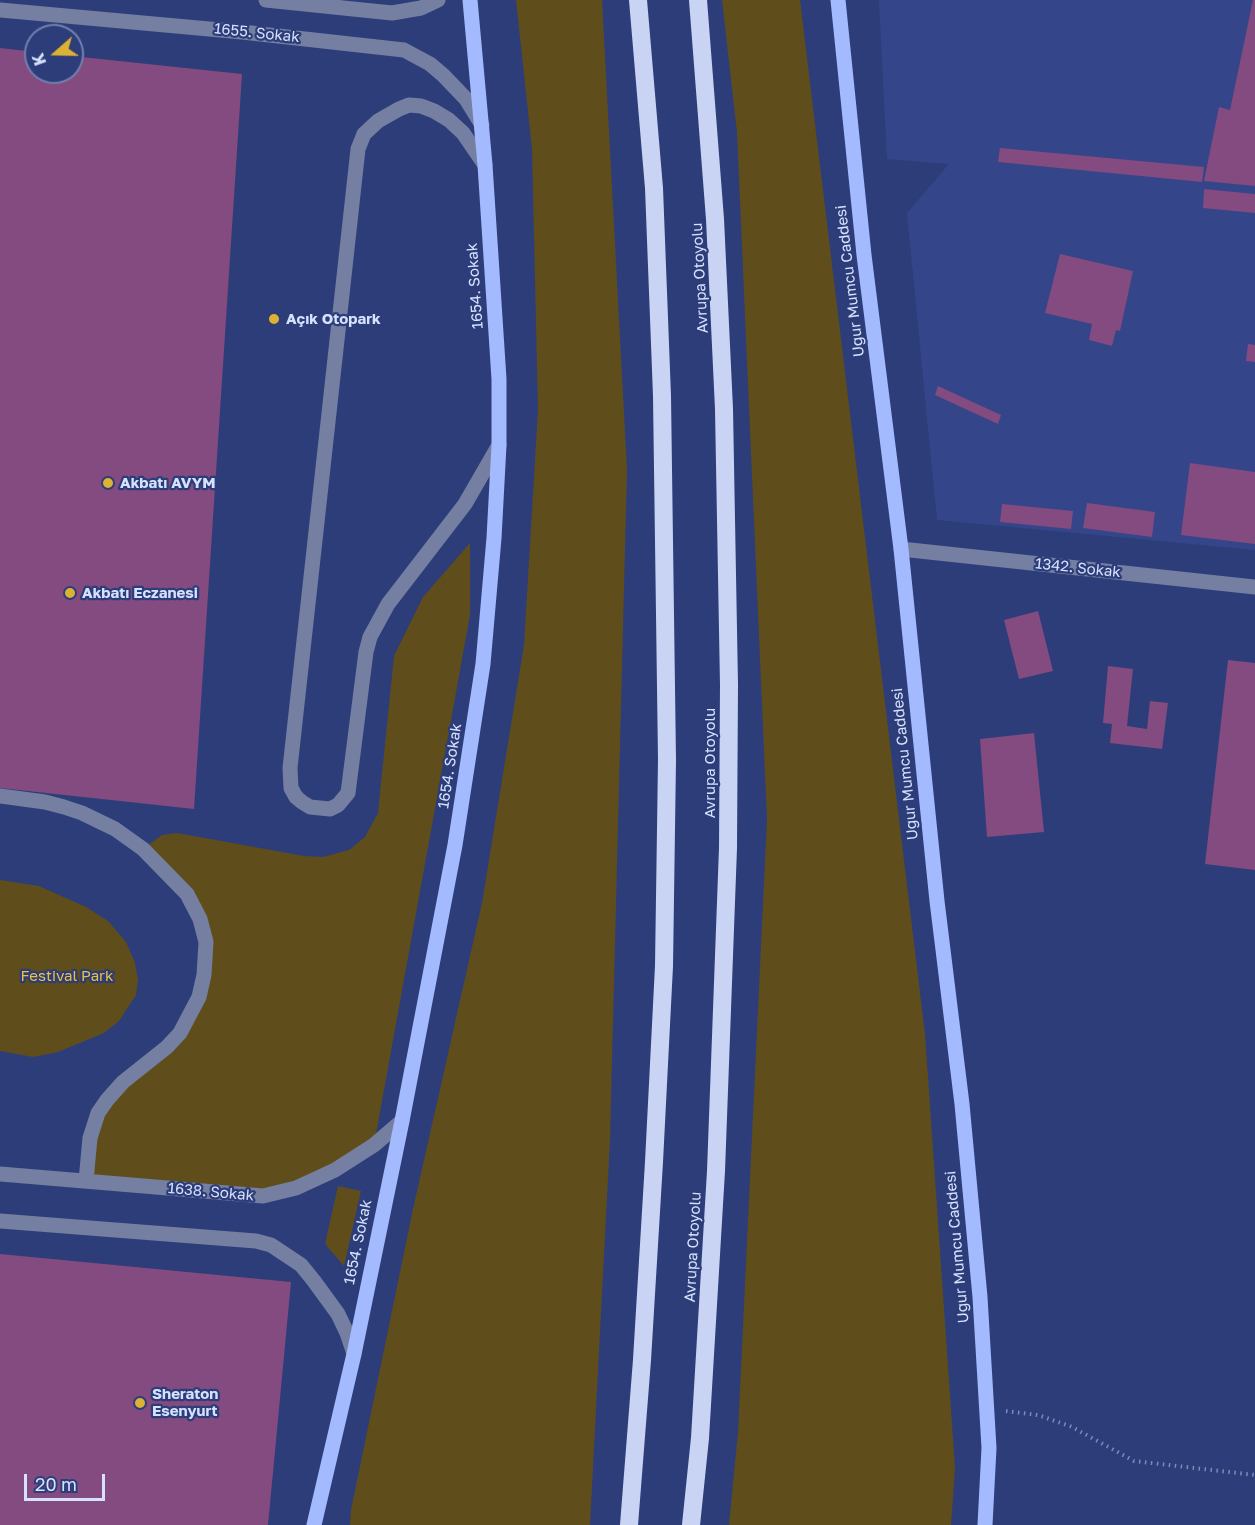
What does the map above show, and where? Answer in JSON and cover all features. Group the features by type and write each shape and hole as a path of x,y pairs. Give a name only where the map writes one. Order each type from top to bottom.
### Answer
{"highway":[{"path":"629,1525 642,1360 664,966 667,760 660,326 654,188 638,0"},
{"name":"Avrupa Otoyolu","path":"691,1525 700,1438 716,1171 728,848 728,585 723,397 715,219 698,0"}],"main road":[{"name":"1654. Sokak","path":"314,1525 354,1354 402,1121 453,857 470,761 483,664 495,538 499,445 498,379 485,165 470,0"},
{"name":"Uğur Mumcu Caddesi","path":"838,0 864,255 901,549 937,901 962,1104 980,1297 987,1409 989,1448 985,1525"}],"street":[{"path":"266,0 392,13 421,8 438,0"},
{"name":"1655. Sokak","path":"0,10 242,32 404,50 430,64 443,75 466,99 482,125"},
{"path":"485,165 463,134 449,120 421,106 410,105 378,121 364,134 358,149 290,768 291,788 296,797 310,807 338,806 348,793 366,652 370,638 388,604 465,504 499,445"},
{"name":"1342. Sokak","path":"901,549 1255,587"},
{"path":"0,796 45,802 82,813 115,829 143,849 187,894 200,919 206,942 204,975 199,997 180,1033 167,1047 123,1082 98,1113 89,1145 87,1181"},
{"name":"1638. Sokak","path":"0,1174 262,1196 282,1193 343,1166 374,1145 402,1121"},
{"path":"0,1221 256,1241 271,1245 301,1264 314,1281 338,1314 354,1354"}],"path":[{"path":"987,1409 1038,1415 1072,1427 1134,1461 1255,1475"}],"shaded area":[{"path":"879,0 1255,0 1255,550 937,520 907,213 949,164 887,159"}],"green space":[{"path":"516,0 602,0 627,470 610,1139 590,1525 350,1525 351,1510 413,1209 482,903 524,645 538,410 532,149"},
{"path":"722,0 800,0 925,1034 955,1468 951,1525 729,1525 738,1432 767,819 737,132"},
{"path":"470,543 470,615 374,1145 282,1193 86,1181 94,1124 157,1054 199,997 200,919 143,849 162,835 177,833 304,856 323,857 349,850 365,837 378,813 394,656 423,597"},
{"name":"Festival Park","path":"0,880 39,886 86,907 108,921 126,942 135,963 138,980 136,995 119,1021 104,1033 58,1052 33,1057 0,1051"},
{"path":"338,1186 361,1191 344,1266 325,1244"}],"building":[{"path":"1253,0 1255,0 1255,186 1204,181 1219,107 1230,110"},
{"name":"Akbatı AVYM","path":"0,48 24,51 24,84 84,84 84,57 242,74 194,809 0,788"},
{"path":"1000,148 1204,167 1202,182 998,162"},
{"path":"1204,189 1255,194 1255,213 1203,208"},
{"path":"1060,254 1133,271 1120,331 1116,330 1112,346 1089,340 1092,324 1045,313"},
{"path":"1248,344 1255,345 1255,362 1246,361"},
{"path":"938,386 1001,415 998,424 935,395"},
{"path":"1190,463 1255,472 1255,544 1181,535"},
{"path":"1087,503 1155,512 1152,537 1083,528"},
{"path":"1002,504 1073,511 1071,529 1000,522"},
{"path":"1038,611 1053,671 1019,679 1004,620"},
{"path":"1228,660 1255,663 1255,870 1205,864"},
{"path":"1108,666 1133,669 1127,726 1147,729 1150,701 1168,703 1162,749 1110,743 1112,724 1103,723"},
{"path":"1034,733 1044,832 987,837 980,739"},
{"name":"Sheraton Esenyurt","path":"0,1254 291,1282 268,1525 0,1525"}],"place":[{"name":"Açık Otopark","path":"274,319"},
{"name":"Akbatı AVYM","path":"108,483"},
{"name":"Akbatı Eczanesi","path":"70,593"},
{"name":"Sheraton Esenyurt","path":"140,1403"}]}
